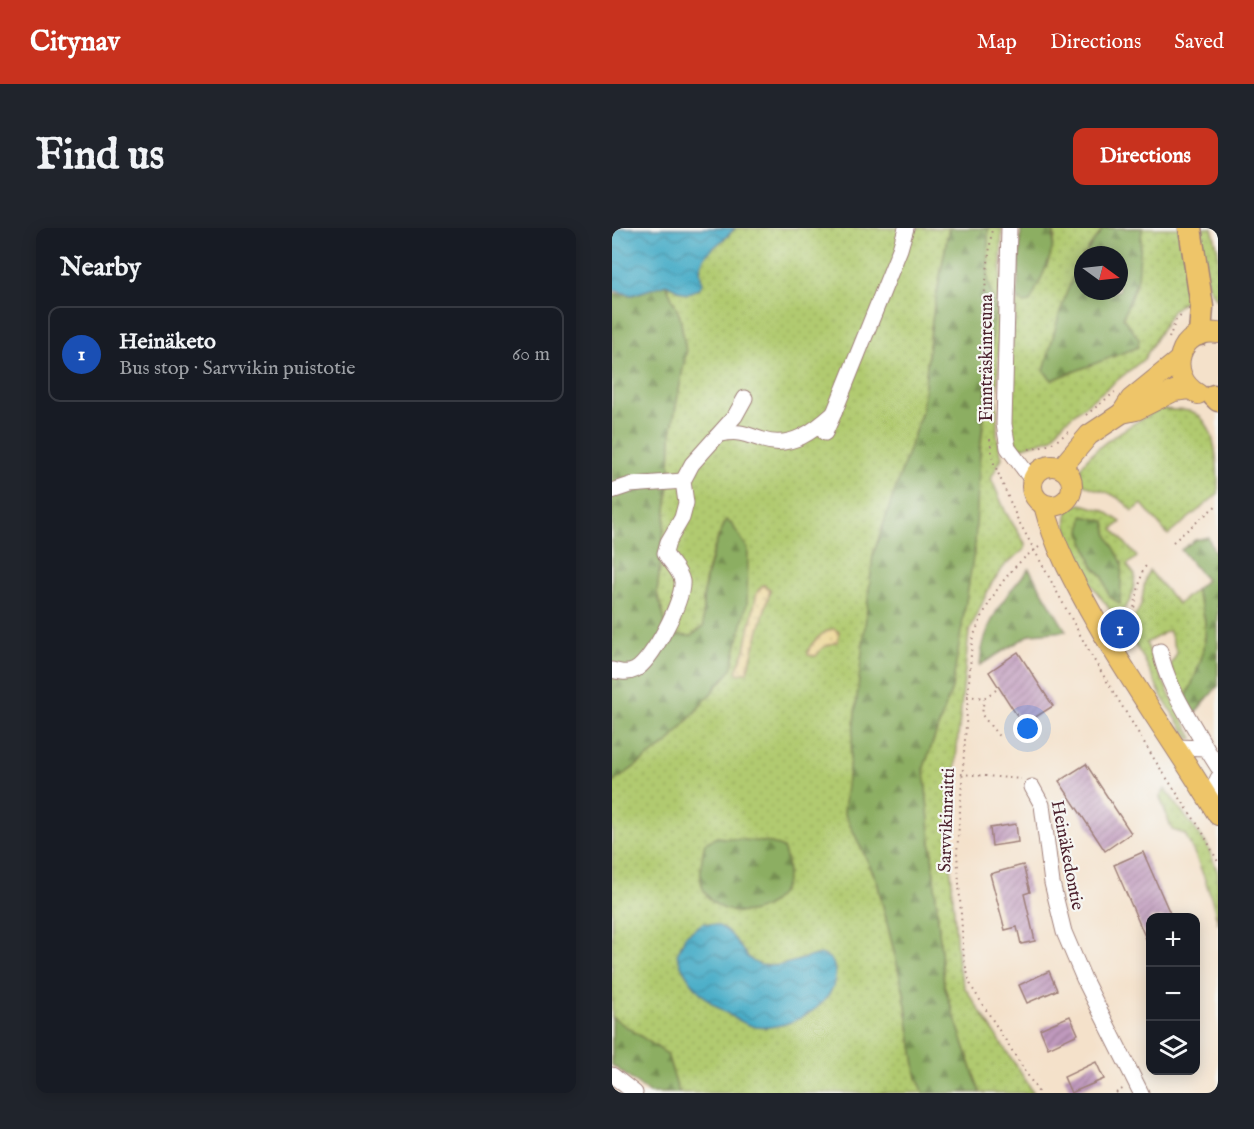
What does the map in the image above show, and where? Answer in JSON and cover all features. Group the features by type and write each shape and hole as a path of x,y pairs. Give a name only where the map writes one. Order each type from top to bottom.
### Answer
{"highway":[{"path":"1190,228 1202,307 1209,333"}],"main road":[{"path":"1209,333 1186,344 1179,360 1180,376 1197,394 1217,397"},
{"path":"1122,413 1131,399 1179,360"},
{"path":"1061,468 1089,435 1122,413 1136,410 1174,391 1190,389"},
{"path":"1044,505 1060,505 1071,492 1070,476 1061,468 1054,466 1041,469 1032,480 1033,494 1044,505 1050,530 1069,573 1106,640 1214,808"}],"street":[{"path":"825,433 900,249 906,228"},
{"name":"Finnträskinreuna","path":"1009,228 1004,424 1008,448 1032,480"},
{"path":"612,670 624,673 636,670 647,659 671,620 682,584 680,573 665,554 668,542 682,518 686,503 683,481 692,464 722,434 745,398"},
{"path":"722,434 736,431 775,443 795,440 816,429 834,413"},
{"path":"612,491 630,485 683,481"},
{"path":"1160,651 1164,669 1174,692 1218,766"},
{"path":"1175,747 1206,748"},
{"path":"1214,808 1218,778"},
{"name":"Heinäkedontie","path":"1032,787 1042,805 1052,883 1064,932 1084,979 1141,1093"},
{"path":"612,1075 635,1093"}],"path":[{"path":"988,421 983,308 992,228"},
{"path":"1166,344 1176,320 1183,313 1202,307"},
{"path":"1086,416 1122,386"},
{"path":"1029,449 1042,448 1060,439 1077,424"},
{"path":"990,431 993,461 997,474"},
{"path":"1173,542 1218,504"},
{"name":"Sarvvikinraitti","path":"1036,549 999,586 972,640 957,853 964,960 970,986 1039,1093"},
{"path":"1116,623 1134,608 1143,569 1146,566"},
{"path":"967,696 984,698 999,688"},
{"path":"984,698 982,714 1001,739"},
{"path":"961,774 1019,778 1032,787"}],"green space":[{"path":"735,228 949,228 932,320 922,411 897,486 844,812 877,881 904,993 917,1078 924,1093 681,1093 678,1091 667,1054 612,1017 612,783 669,742 731,670 726,521 715,545 707,572 703,599 704,626 691,636 669,635 657,593 670,473 671,433 686,352 680,317 666,284 686,294 699,289 703,283 700,273 704,258"},
{"path":"949,228 988,228 988,281 995,308 980,450 975,545 952,688 924,767 944,985 980,1093 924,1093 917,1078 904,993 877,881 844,812 873,555 922,411 932,320"},
{"path":"988,228 1002,228 997,435 1002,458 991,478 1006,513 1025,543 1025,549 1006,564 991,584 969,632 957,746 950,857 958,966 965,988 1034,1093 980,1093 944,985 924,767 952,688 995,308 988,281"},
{"path":"1021,228 1053,228 1054,237 1043,275 1030,302 1023,303 1017,298"},
{"path":"1053,228 1182,228 1190,297 1172,311 1144,359 1063,423 1052,438 1021,448 1015,445 1011,428 1009,391 1017,298 1023,303 1055,238"},
{"path":"1101,228 1142,228 1138,278 1123,318 1139,339 1138,347 1052,380 1044,371 1065,298 1074,275 1074,300 1128,300 1128,246 1090,246 1101,232"},
{"path":"1198,228 1212,228 1218,251 1218,299 1205,277"},
{"path":"666,284 680,317 686,352 671,433 670,473 657,593 669,635 691,636 704,626 705,586 726,520 731,523 748,549 747,603 731,670 669,742 612,783 612,293 632,295"},
{"path":"1161,408 1193,412 1201,418 1212,437 1218,473 1218,494 1168,535 1142,504 1133,511 1115,496 1082,482 1079,473 1084,462 1095,451 1125,429"},
{"path":"1081,504 1103,510 1121,522 1113,529 1137,557 1127,565 1135,575 1131,599 1115,616 1088,579 1072,549 1067,520 1070,507"},
{"path":"1083,516 1105,521 1108,536 1122,563 1120,604 1109,596 1103,577 1093,566 1081,533"},
{"path":"1208,537 1218,560 1218,686 1194,714 1185,700 1197,672 1204,646 1205,619 1195,590 1206,580 1181,550 1195,540"},
{"path":"1029,569 1066,631 1031,634 980,665 985,637 996,612"},
{"path":"1149,570 1178,604 1195,590 1205,619 1206,633 1201,659 1185,700 1170,667 1177,653 1169,630 1146,643 1170,696 1193,738 1190,739 1163,699 1144,659 1123,626 1131,620 1140,607"},
{"path":"1165,789 1207,845 1218,873 1218,924 1200,867 1185,834 1172,830 1160,797"},
{"path":"717,837 772,843 783,848 788,869 785,886 776,899 763,908 747,912 732,911 717,905 705,893 701,875 705,843"},
{"path":"612,1017 667,1054 678,1090 681,1093 649,1093 612,1065"}],"sand":[{"path":"763,585 770,589 769,595 747,672 739,674 736,671 745,650 757,592"},
{"path":"834,629 839,632 838,641 822,648 816,656 808,655 810,647 817,639"}],"water":[{"path":"612,228 735,228 704,258 700,273 703,283 699,289 686,294 666,284 632,295 612,290"},
{"path":"703,923 717,925 727,931 755,963 761,965 776,966 820,954 827,957 834,966 833,986 818,1006 794,1021 768,1027 747,1024 716,1006 702,994 689,979 680,963 677,955 685,936"}],"building":[{"path":"1018,652 1053,706 1023,725 989,672"},
{"path":"1086,764 1131,833 1105,851 1059,781"},
{"path":"1016,824 1018,842 992,846 990,828"},
{"path":"1143,852 1170,913 1146,913 1146,939 1114,865"},
{"path":"1023,865 1030,892 1024,894 1035,941 1021,944 1017,927 1005,930 990,874"},
{"path":"1049,971 1057,990 1027,1003 1019,985"},
{"path":"1070,1016 1078,1034 1048,1048 1040,1029"},
{"path":"1096,1062 1104,1079 1071,1093 1064,1077"}],"place":[{"name":"Heinäketo","path":"1120,629"}]}
